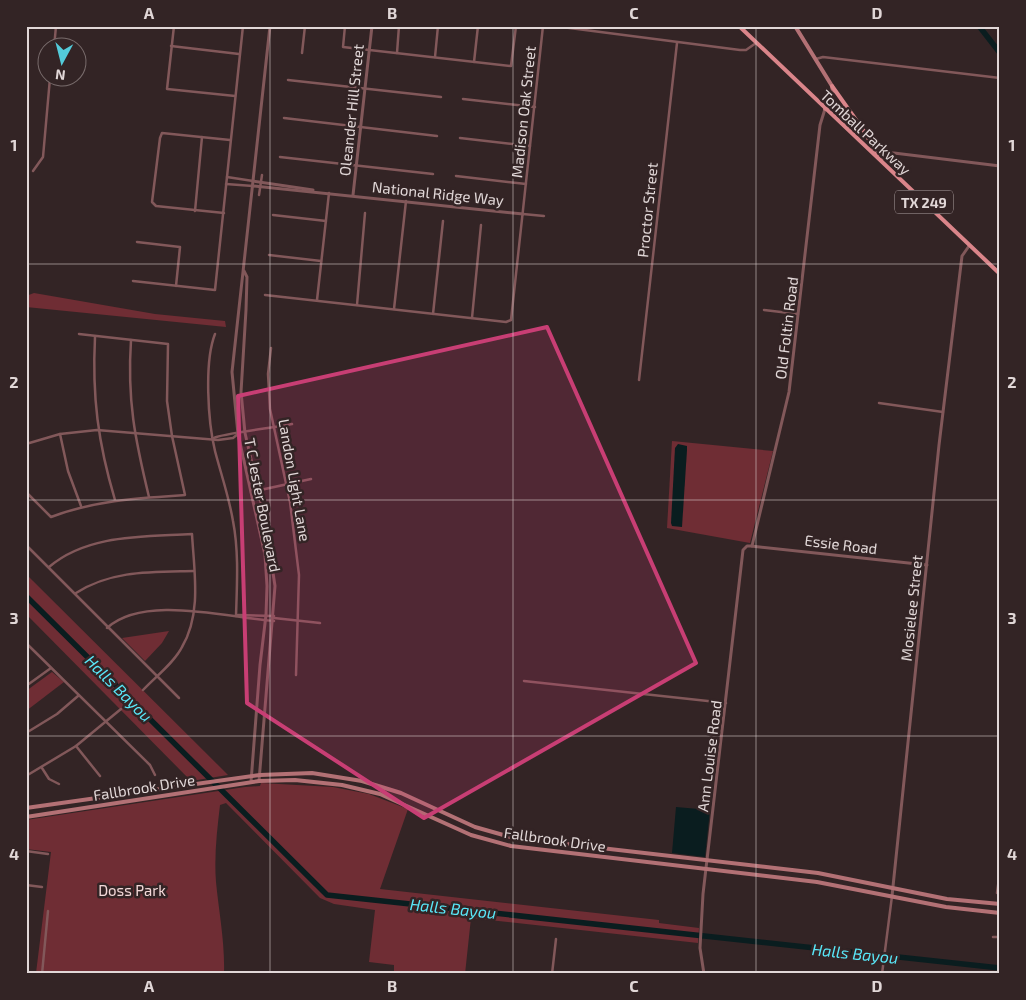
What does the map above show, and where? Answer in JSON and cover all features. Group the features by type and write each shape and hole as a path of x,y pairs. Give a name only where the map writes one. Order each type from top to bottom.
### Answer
{"main road":[{"name":"Tomball Parkway","path":"739,26 1000,274"},
{"path":"795,26 832,86 866,134 880,160"},
{"path":"825,109 833,92 832,86"},
{"name":"Fallbrook Drive","path":"26,808 201,782 260,775 312,773 362,781 401,793 475,827 514,838 818,873 948,899 1000,904"},
{"name":"Fallbrook Drive","path":"26,817 251,782 326,783 360,789 398,801 471,835 512,846 817,882 946,907 1000,913"},
{"path":"157,789 158,796"},
{"path":"87,800 88,808"},
{"path":"512,846 514,838"},
{"path":"576,854 577,846"}],"street":[{"path":"174,26 168,89 235,96"},
{"path":"133,282 215,290 243,26"},
{"name":"T C Jester Boulevard","path":"251,782 266,621 264,555 238,434 232,389 237,322 270,26"},
{"path":"302,53 305,26"},
{"path":"345,26 343,47 512,66 516,26"},
{"name":"Oleander Hill Street","path":"353,195 372,26"},
{"path":"396,53 399,26"},
{"path":"435,58 438,26"},
{"path":"474,62 478,26"},
{"name":"Madison Oak Street","path":"472,318 506,322 510,320 543,26"},
{"path":"554,26 740,50 746,50 756,43"},
{"name":"Proctor Street","path":"639,380 676,43"},
{"path":"171,46 239,54"},
{"path":"816,59 823,57 1000,78"},
{"path":"288,80 441,97"},
{"path":"33,171 43,157 49,88"},
{"path":"463,99 534,108"},
{"name":"Old Foltin Road","path":"752,546 790,392 820,125 825,109"},
{"path":"284,118 437,136"},
{"path":"224,213 153,205 161,135 165,132 230,140"},
{"path":"195,211 202,137"},
{"path":"460,138 530,146"},
{"path":"880,160 887,153 894,153 1000,166"},
{"path":"280,157 433,174"},
{"path":"260,195 262,175"},
{"path":"456,176 526,184"},
{"name":"National Ridge Way","path":"226,177 353,195 544,216"},
{"name":"National Ridge Way","path":"226,184 329,192"},
{"path":"317,300 329,192"},
{"path":"394,309 406,201"},
{"path":"357,305 366,213"},
{"path":"273,215 326,221"},
{"path":"433,314 443,222"},
{"path":"265,295 472,318 481,226"},
{"path":"138,242 180,247 176,286"},
{"name":"Mosielee Street","path":"882,974 893,888 943,412 962,256 969,246"},
{"path":"269,255 321,261"},
{"name":"T C Jester Boulevard","path":"244,270 247,277 246,323 241,392 245,432 259,490 274,569 274,618 268,666 260,781"},
{"path":"764,310 798,314"},
{"path":"237,322 246,323"},
{"path":"26,492 51,517 81,506 115,500 185,495 172,436 167,401 168,344 79,334"},
{"path":"214,334 210,345 208,375 214,438 234,530 237,567 236,616"},
{"path":"95,336 94,399 97,430 115,500"},
{"path":"131,340 129,369 133,432 149,497"},
{"name":"Landon Light Lane","path":"270,348 269,390 273,428 287,485 299,575 296,675"},
{"path":"879,403 943,412"},
{"path":"26,444 60,434 97,430 214,438 218,440 234,438 238,434 245,432 292,424"},
{"path":"60,434 68,471 81,506"},
{"path":"251,492 310,479"},
{"path":"48,567 75,550 102,542 127,538 192,534 194,612 182,649 143,690"},
{"path":"26,545 179,698"},
{"name":"Ann Louise Road","path":"704,974 700,946 708,861 743,550 747,546 752,546"},
{"name":"Essie Road","path":"752,546 927,565"},
{"path":"76,594 93,582 134,573 194,571"},
{"path":"107,628 116,620 142,613 168,610 236,616 266,615 274,618 320,623"},
{"path":"236,616 244,619 266,621 274,618"},
{"path":"26,642 78,696 150,765 155,775"},
{"path":"26,686 51,668"},
{"path":"524,681 726,703"},
{"path":"26,733 57,714 78,696"},
{"path":"26,776 76,746 122,709"},
{"path":"76,746 100,776"},
{"path":"42,768 49,779 59,784"},
{"path":"26,851 48,854"},
{"path":"997,893 1000,870"},
{"path":"26,886 42,887"},
{"path":"42,974 48,911"},
{"path":"993,936 1000,937"},
{"path":"552,974 556,939"}],"highlighted area":[{"path":"547,327 696,663 424,818 247,703 238,396"}],"green space":[{"path":"34,293 155,314 225,321 226,327 26,307 26,296"},
{"path":"672,441 773,451 750,543 667,528"},
{"path":"26,574 228,775 191,781 26,614"},
{"path":"169,631 162,643 145,661 122,638"},
{"path":"52,672 64,682 26,711 26,691"},
{"name":"Doss Park","path":"261,783 333,787 369,794 408,809 380,889 659,920 659,923 699,928 698,943 471,918 465,974 394,972 394,965 369,962 375,910 334,904 320,898 226,803 220,805 215,863 224,950 224,974 36,973 51,852 26,849 26,820 260,786"}],"shaded area":[{"path":"678,444 687,446 682,527 672,526 671,523 675,448"},
{"path":"676,807 710,810 705,857 672,853"}],"waterway":[{"path":"979,26 1000,53"},
{"name":"Halls Bayou","path":"26,596 327,895 1000,968"}]}
